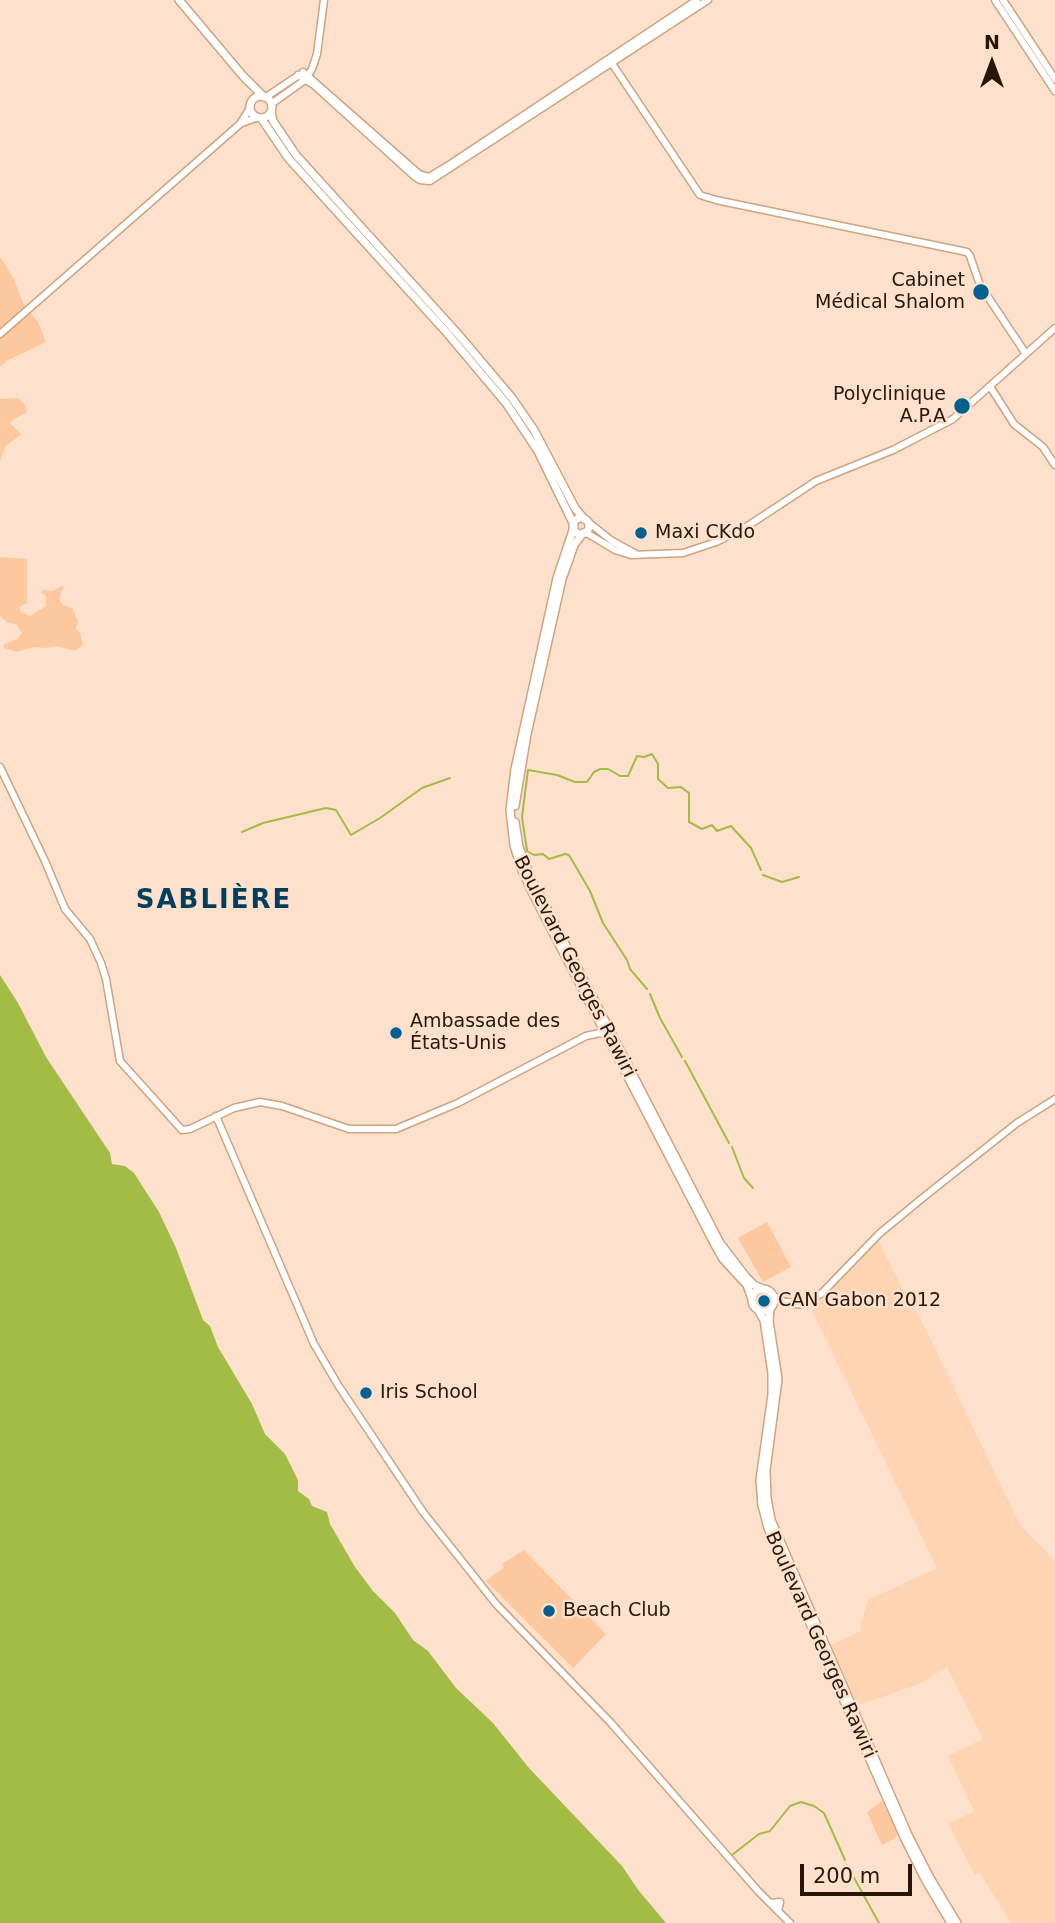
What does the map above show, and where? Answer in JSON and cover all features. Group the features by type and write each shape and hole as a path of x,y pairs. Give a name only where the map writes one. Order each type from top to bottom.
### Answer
{"main road":[{"path":"179,0 268,102 273,121 296,155 458,334 512,398 534,430 575,508 612,541 638,554"},
{"path":"251,104 268,102 306,73 317,54 324,0"},
{"path":"306,73 314,85 414,176 426,182 437,178 697,0"},
{"path":"306,73 419,174 426,177 708,0"},
{"path":"995,0 1055,90"},
{"path":"1003,0 1055,79"},
{"path":"611,61 700,195 967,252 979,285 1026,354"},
{"path":"247,80 251,87 253,114 259,117 289,159 448,334 506,403 538,451 577,532 620,552 683,553 724,539 816,481 883,455 938,429 991,388 1055,328"},
{"path":"240,124 266,117 268,102"},
{"path":"0,334 240,124 251,104"},
{"path":"991,388 1014,424 1043,447 1055,465"},
{"path":"574,526 576,520 586,520"},
{"path":"584,533 589,527 586,520"},
{"name":"Boulevard Georges Rawiri","path":"574,526 558,573 512,784 510,825 515,852 524,876 716,1247 747,1285 752,1298"},
{"name":"Boulevard Georges Rawiri","path":"584,533 576,542 564,572 527,734 515,803 519,847 535,887 723,1248 751,1282 763,1289"},
{"path":"0,767 45,860 65,909 90,939 101,963 120,1061 182,1130 190,1129 240,1106 266,1102 343,1127 366,1130 396,1129 437,1113 593,1033 598,1028 599,1020"},
{"path":"593,1033 608,1036"},
{"path":"800,1304 783,1302 763,1289 756,1292 752,1298 753,1306 758,1310 800,1304 821,1294 883,1231 932,1190 1017,1123 1055,1099"},
{"path":"216,1116 314,1344 338,1385 423,1512 496,1604 634,1748 770,1903 780,1902 778,1911 790,1923"},
{"path":"771,1308 773,1296"},
{"name":"Boulevard Georges Rawiri","path":"771,1308 769,1323 778,1379 766,1470 766,1490 772,1520 908,1835 957,1923"},
{"name":"Boulevard Georges Rawiri","path":"758,1310 764,1320 772,1373 772,1395 760,1480 762,1506 768,1528 904,1837 951,1923"}],"shaded area":[{"path":"0,257 13,277 23,303 38,322 46,342 8,360 0,367"},
{"path":"18,398 25,404 26,413 10,423 21,434 6,446 0,461 0,399"},
{"path":"0,557 27,559 27,603 19,607 21,612 30,616 46,606 46,596 41,593 43,590 53,591 64,587 60,601 72,608 83,645 75,651 55,646 33,647 17,652 4,648 3,645 17,639 22,633 16,624 8,623 0,616"},
{"path":"0,975 46,1057 110,1153 112,1164 125,1166 134,1173 159,1212 176,1248 203,1320 210,1326 218,1347 252,1404 265,1434 285,1454 298,1480 298,1491 309,1499 312,1506 327,1512 330,1524 355,1567 373,1591 395,1613 413,1640 428,1651 456,1688 493,1723 529,1768 622,1866 666,1923 0,1923"},
{"path":"767,1222 791,1267 763,1282 738,1238"},
{"path":"878,1240 910,1304 919,1316 1020,1525 1055,1561 1055,1923 1011,1923 980,1873 975,1875 948,1824 974,1811 948,1756 983,1739 947,1667 921,1683 857,1706 831,1645 861,1631 868,1600 937,1568 812,1311"},
{"name":"Beach Club","path":"524,1550 606,1634 573,1668 486,1581 504,1567 502,1564"},
{"path":"882,1801 898,1833 894,1839 882,1845 867,1812"}],"waterway":[{"path":"647,989 630,969 603,923 590,891 569,855 549,859 543,854 534,855 527,851 522,817 528,770 557,775 575,782 587,782 594,772 600,769 628,776 637,756 652,754 658,764 658,779 668,788 681,787 689,793 689,822 702,829 712,825 717,831 731,826 751,848 761,870"},
{"path":"242,832 263,823 326,808 336,810 351,835 422,788 450,778"},
{"path":"763,875 782,882 799,877"},
{"path":"650,994 682,1057"},
{"path":"685,1061 729,1143"},
{"path":"732,1147 744,1178 753,1188"},
{"path":"732,1855 759,1834 770,1831 790,1806 801,1802 824,1813 845,1860"},
{"path":"847,1865 879,1923"}],"place":[{"name":"Cabinet Médical Shalom","path":"981,292"},
{"name":"Polyclinique A.P.A","path":"962,406"},
{"name":"Maxi CKdo","path":"641,533"},
{"name":"Ambassade des États-Unis","path":"396,1033"},
{"name":"CAN Gabon 2012","path":"764,1301"},
{"name":"Iris School","path":"366,1393"},
{"name":"Beach Club","path":"549,1611"}],"district":[{"name":"SABLIÈRE","path":"214,901"}]}
